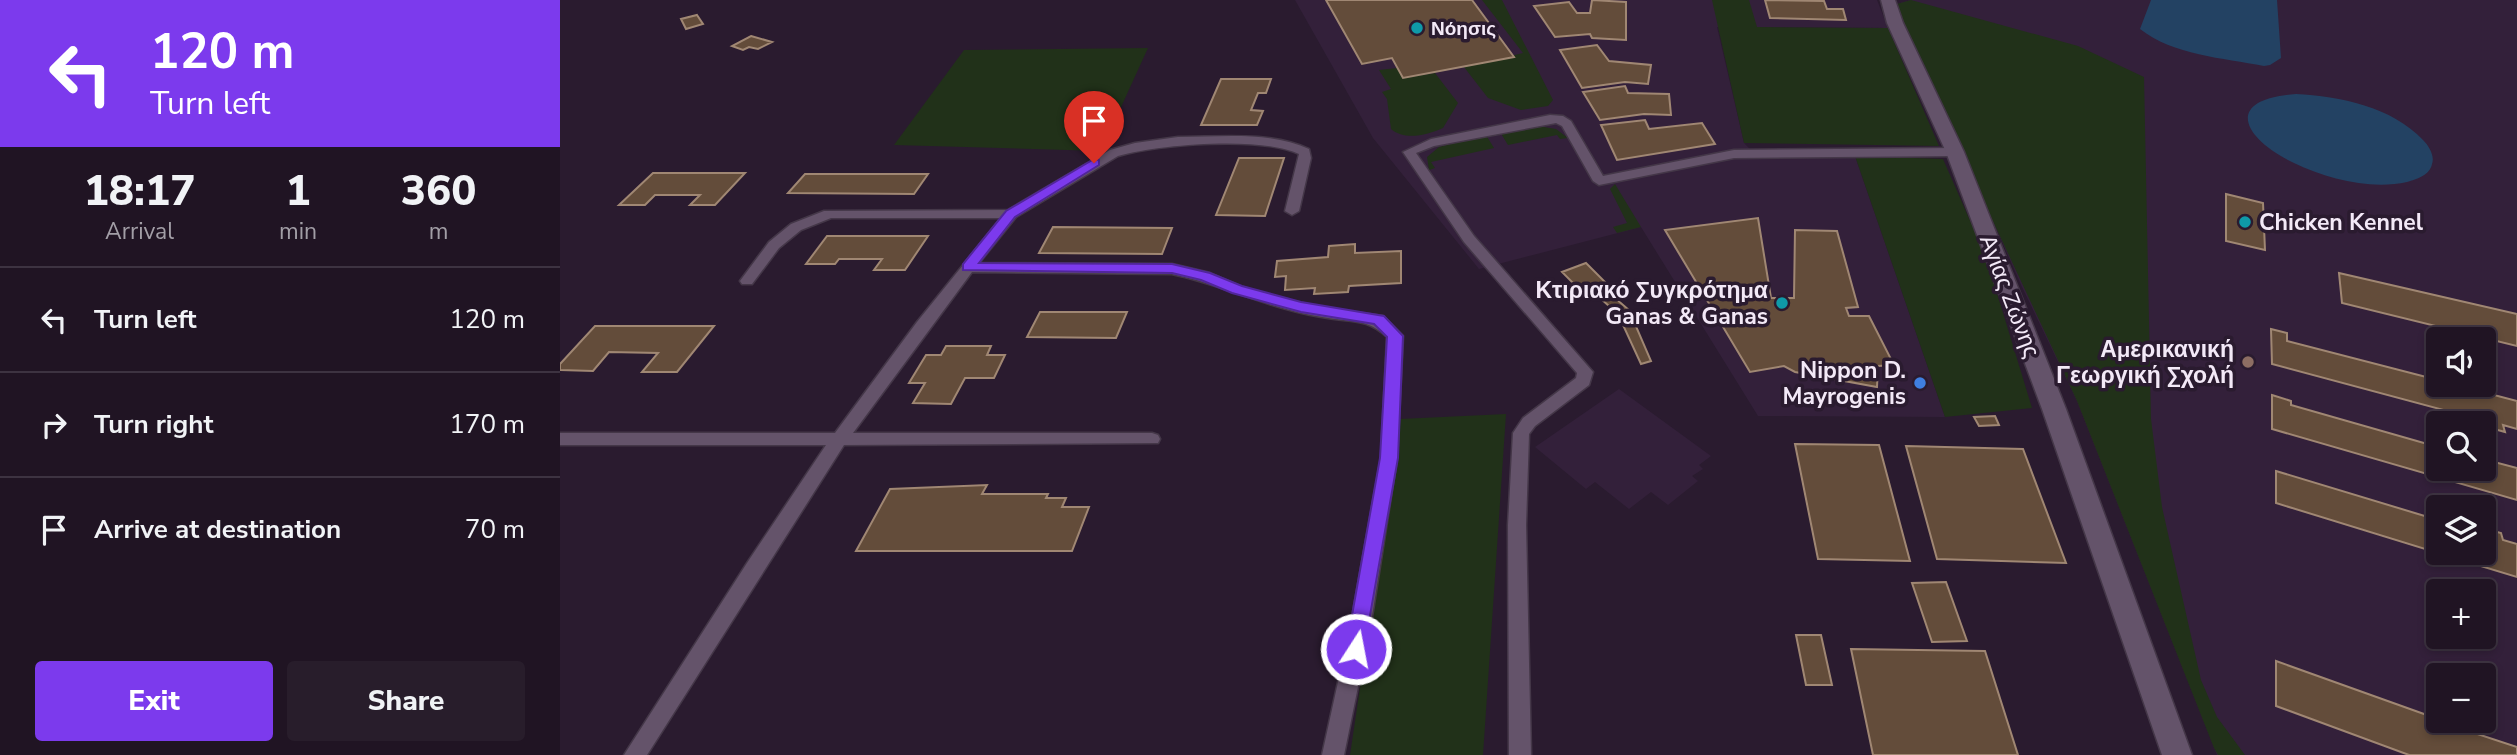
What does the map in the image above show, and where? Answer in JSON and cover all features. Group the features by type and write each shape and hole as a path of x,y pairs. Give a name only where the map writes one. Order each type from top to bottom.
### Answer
{"street":[{"name":"Αγίας Ζώνης","path":"1888,0 1895,23 1955,152 2054,409 2177,755"},
{"path":"1520,755 1517,525 1521,433 1529,422 1583,382 1585,372 1486,261 1440,200 1409,152 1431,143 1550,119 1559,119 1567,124 1599,181 1734,154 1955,152"},
{"path":"635,755 840,438 904,347 1010,214 1114,153 1178,141 1257,141 1288,144 1299,148 1304,152 1305,158 1292,211"},
{"path":"747,281 774,245 796,227 829,214 1010,214"},
{"path":"968,267 1172,269 1205,276 1237,290 1301,307 1378,320 1395,336 1389,458 1361,623 1333,755"},
{"path":"560,439 1152,439"}],"shaded area":[{"path":"1295,0 1877,0 1888,28 1717,27 1744,143 1753,152 1855,156 1945,417 1758,416 1641,227 1479,269 1373,138"},
{"name":"Αμερικανική Γεωργική Σχολή","path":"1911,0 2517,0 2517,755 2217,755 2077,401 2022,287 1897,4"},
{"path":"1619,389 1711,456 1699,465 1703,469 1692,476 1698,481 1668,505 1651,492 1629,509 1595,482 1586,489 1535,447"}],"green space":[{"path":"1482,0 1502,0 1553,100 1548,106 1521,110 1488,98 1464,67 1523,53"},
{"path":"1712,0 1749,0 1757,27 1888,28 1939,146 1744,143"},
{"path":"1911,0 2078,46 2144,77 2151,419 2162,507 2201,680 2217,717 2245,755 2218,755 2214,748 2077,401 1919,63 1897,4"},
{"path":"1148,48 1101,151 894,145 964,50"},
{"path":"1397,68 1403,78 1435,73 1458,103 1443,128 1423,135 1409,136 1391,129 1387,99 1382,92 1391,89 1379,70"},
{"path":"1538,126 1556,129 1568,138 1560,139 1557,135 1508,145 1500,132"},
{"path":"1486,135 1494,148 1431,162 1435,168 1429,170 1427,157 1439,147"},
{"path":"1855,156 1943,159 1986,257 2032,408 1945,417"},
{"path":"1615,184 1641,227 1617,233 1613,227 1627,223 1610,189"},
{"path":"1506,414 1483,755 1350,755 1400,419"}],"water":[{"path":"2151,0 2277,0 2281,58 2264,66 2199,54 2168,45 2140,29"},
{"path":"2296,94 2330,97 2364,105 2396,119 2427,145 2433,158 2431,168 2423,176 2411,181 2379,185 2349,182 2294,163 2262,143 2248,121 2249,112 2257,104 2273,97"}],"building":[{"name":"Νόησις","path":"1326,0 1472,0 1514,57 1403,78 1392,58 1362,64"},
{"path":"1592,0 1626,2 1626,40 1592,38 1590,34 1555,37 1534,6 1569,2 1577,13 1590,13"},
{"path":"1765,0 1824,1 1827,9 1843,9 1846,20 1770,18"},
{"path":"697,15 703,24 686,29 681,19"},
{"path":"751,36 772,42 758,49 749,47 743,50 732,46"},
{"path":"1597,45 1609,61 1651,65 1648,84 1625,82 1582,88 1560,50"},
{"path":"1221,79 1271,79 1266,93 1258,93 1251,110 1263,111 1257,125 1201,125"},
{"path":"1625,86 1628,93 1669,94 1671,115 1644,114 1600,120 1583,92"},
{"path":"1645,120 1649,129 1702,123 1715,144 1617,160 1601,125"},
{"path":"1239,158 1284,158 1265,216 1216,215"},
{"path":"653,173 745,173 715,205 690,205 700,195 655,195 645,205 619,205"},
{"path":"805,174 928,174 914,194 788,193"},
{"name":"Chicken Kennel","path":"2226,194 2263,203 2265,250 2226,241"},
{"name":"Κτιριακό Συγκρότημα Ganas & Ganas","path":"1758,218 1771,298 1794,298 1795,230 1837,231 1858,307 1846,308 1849,316 1869,316 1894,365 1878,366 1877,387 1795,372 1784,366 1750,372 1665,230"},
{"path":"1053,227 1172,228 1162,254 1039,253"},
{"path":"827,236 928,236 905,270 874,270 882,259 839,259 835,264 806,264"},
{"path":"1355,244 1355,253 1401,251 1401,283 1349,286 1348,292 1314,294 1315,288 1285,290 1286,276 1275,277 1277,261 1328,257 1329,246"},
{"path":"1586,263 1607,284 1601,286 1629,310 1651,361 1641,364 1618,314 1591,290 1583,293 1562,272"},
{"path":"2339,273 2517,314 2517,346 2496,341 2496,327 2440,327 2342,303"},
{"path":"1040,312 1127,312 1116,338 1027,337"},
{"path":"595,326 714,326 677,372 642,372 658,353 609,352 593,371 560,370 560,364"},
{"path":"2271,329 2287,333 2287,341 2426,377 2426,397 2496,395 2517,401 2517,429 2503,425 2505,432 2496,430 2496,411 2447,411 2272,364"},
{"path":"946,346 991,346 987,355 1005,355 994,378 965,378 951,404 913,403 925,383 909,383 926,355 941,355"},
{"path":"2272,395 2291,401 2291,405 2426,444 2426,474 2272,429"},
{"path":"1995,416 1999,425 1979,426 1974,417"},
{"path":"1795,444 1879,445 1910,561 1818,559"},
{"path":"1906,446 2023,449 2066,563 1937,559"},
{"path":"2496,462 2517,468 2517,500 2451,481 2496,481"},
{"path":"2276,471 2426,516 2426,549 2276,503"},
{"path":"987,485 982,494 1048,494 1046,498 1066,498 1062,507 1089,507 1072,551 856,551 890,489"},
{"path":"2496,532 2501,533 2503,540 2517,544 2517,577 2478,565 2496,565"},
{"path":"1946,582 1967,641 1932,642 1912,583"},
{"path":"1796,635 1821,635 1832,685 1806,685"},
{"path":"1851,649 1985,651 2018,755 1873,755"},
{"path":"2276,661 2426,715 2426,733 2474,733 2517,747 2517,755 2409,755 2276,706"}],"place":[{"name":"Νόησις","path":"1417,28"},
{"name":"Chicken Kennel","path":"2245,222"},
{"name":"Κτιριακό Συγκρότημα Ganas & Ganas","path":"1782,303"},
{"name":"Αμερικανική Γεωργική Σχολή","path":"2248,362"},
{"name":"Nippon D. Mayrogenis","path":"1920,383"}],"route":[{"path":"1094,163 1010,214 968,267 1172,269 1205,276 1237,290 1278,302 1324,313 1378,320 1395,336 1389,458 1356,649"}]}
